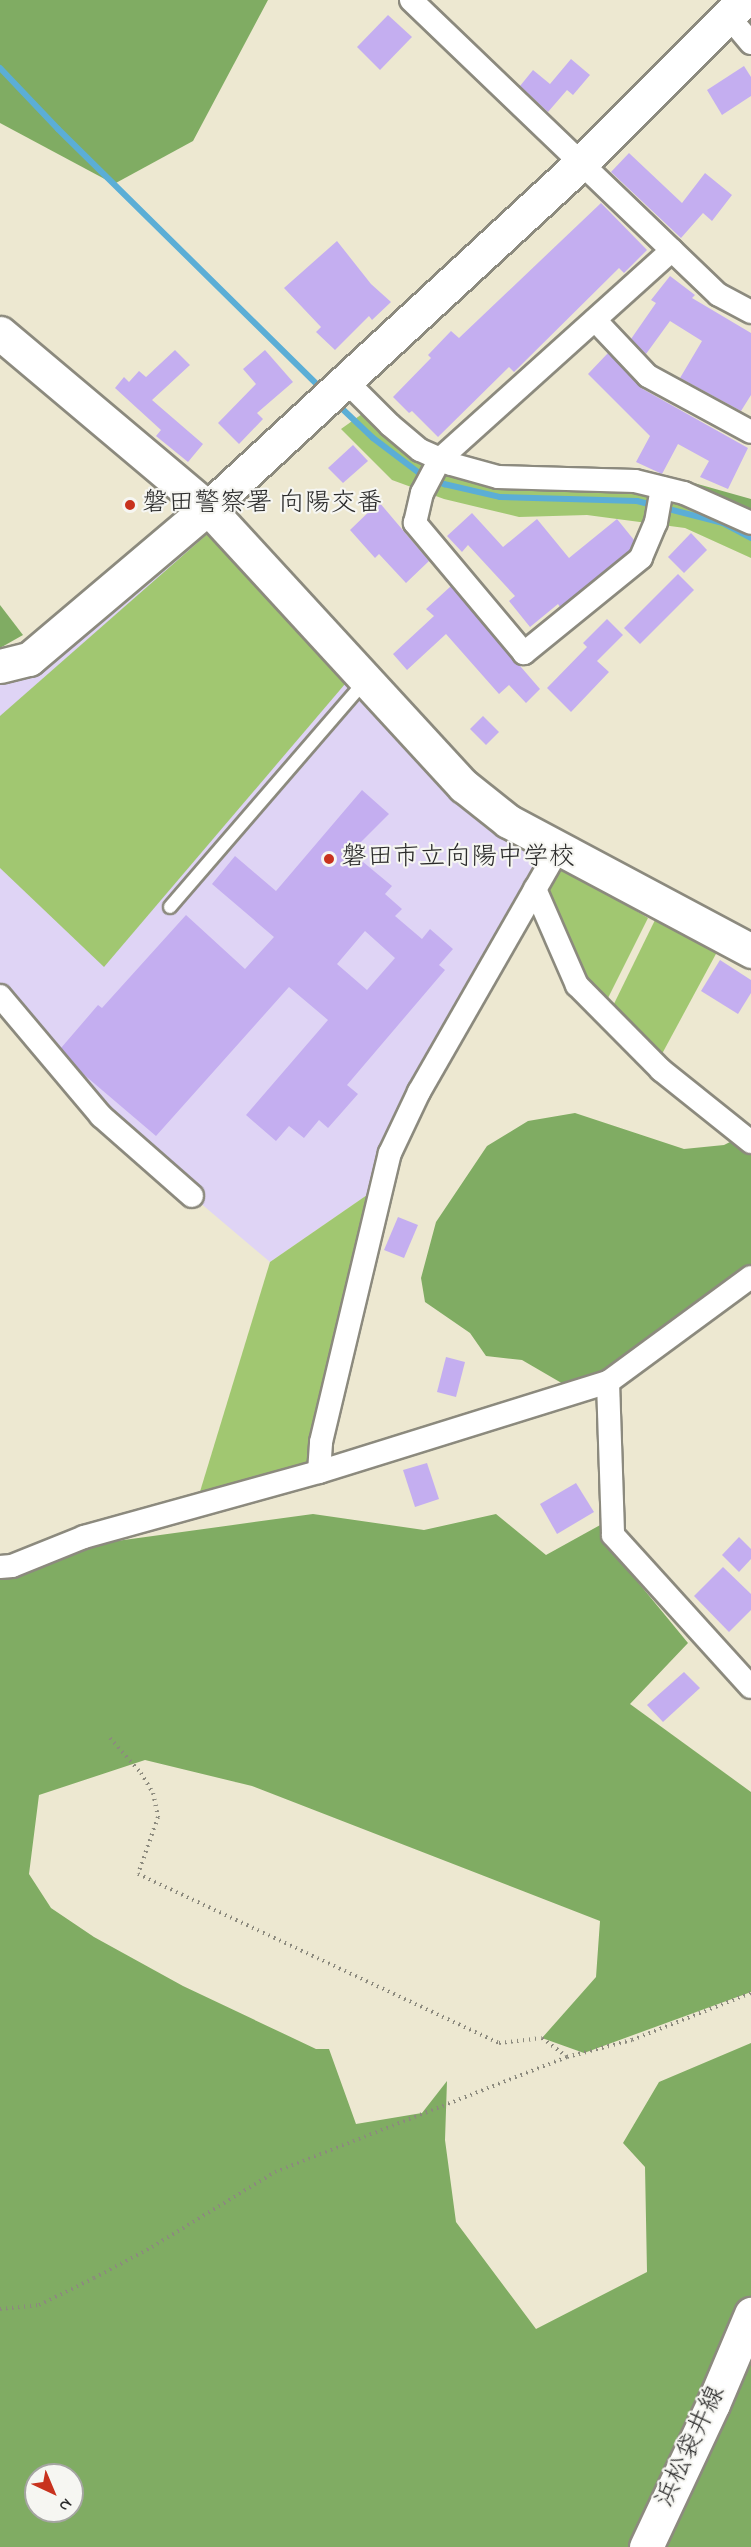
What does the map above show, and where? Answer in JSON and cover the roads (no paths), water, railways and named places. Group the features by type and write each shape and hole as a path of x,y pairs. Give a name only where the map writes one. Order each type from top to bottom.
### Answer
{"street":[{"path":"411,0 719,296 751,312"},
{"path":"1,667 28,659 208,508 582,162 737,8 751,43"},
{"path":"662,488 656,522 641,558 524,653 415,523 422,493 440,459 672,250"},
{"path":"595,320 648,376 751,432"},
{"path":"0,333 208,508 464,786 508,821 751,951"},
{"path":"346,381 390,425 420,450 440,459 498,477 635,482 684,493 751,523"},
{"path":"319,1472 321,1442 390,1153 419,1092 558,849"},
{"path":"535,889 578,985 661,1070 751,1142"},
{"path":"0,996 101,1116 192,1196"},
{"path":"0,1567 12,1566 84,1537 319,1472 608,1382 751,1277"},
{"path":"608,1382 613,1535 751,1687"},
{"name":"浜松袋井線","path":"646,2547 713,2404 751,2314"}],"lane":[{"path":"170,907 366,680"}],"waterway":[{"path":"0,68 58,129 322,389"},
{"path":"335,402 373,438 418,472 444,484 500,497 637,501 723,523 751,538"}],"place":[{"name":"磐田警察署 向陽交番","path":"130,505"},
{"name":"磐田市立向陽中学校","path":"329,859"}]}
